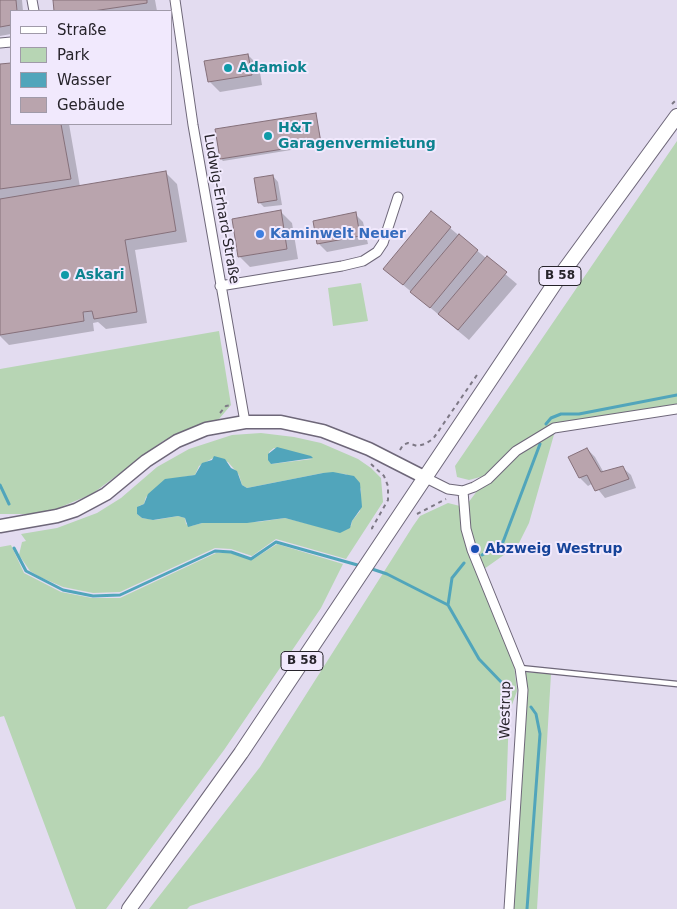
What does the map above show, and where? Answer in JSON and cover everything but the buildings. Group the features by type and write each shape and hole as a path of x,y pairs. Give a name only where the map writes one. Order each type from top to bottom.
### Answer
{"main road":[{"name":"B 58","path":"129,909 241,752 578,250 677,116"}],"street":[{"name":"Ludwig-Erhard-Straße","path":"175,0 174,14 245,422"},
{"path":"220,286 363,261 377,252 384,243 398,196"},
{"path":"0,526 76,510 106,494 146,461 177,441 206,429 245,422 281,422 323,431 369,449 448,489 462,491 488,479 516,450 554,428 677,409"},
{"name":"Westrup","path":"462,491 466,529 472,550 520,668 523,690 509,909"}],"lane":[{"path":"520,668 677,684"}],"path":[{"path":"366,461 384,476 388,486 388,500 372,528 374,534 383,539"},
{"path":"417,514 462,491"}],"green space":[{"path":"677,141 677,406 554,425 533,435 515,447 484,476 469,480 457,477 455,466"},
{"path":"361,283 368,321 333,326 328,288"},
{"path":"219,331 231,405 219,419 163,441 92,494 44,514 0,514 0,369"},
{"path":"555,431 529,523 518,545 484,569 469,526 468,503 477,491 491,482 518,454"},
{"path":"261,433 321,443 358,459 381,478 383,502 346,559 276,539 252,556 231,549 215,548 120,592 93,593 63,587 40,577 30,571 19,555 22,542 26,541 21,534 57,528 97,513 121,498 157,467 189,449 232,435","holes":["274,448 312,459 271,464 269,452","213,458 228,462 239,475 242,485 247,488 323,473 346,474 361,489 360,511 352,521 351,526 325,528 285,518 258,522 202,523 191,526 186,524 185,518 178,516 155,520 142,518 137,514 139,506 144,504 146,497 183,477 195,475 199,466"]},
{"path":"448,503 460,506 514,665 517,691 509,713 506,800 190,906 187,909 149,909 260,767 420,516"},
{"path":"277,544 343,564 321,608 224,750 106,909 76,909 4,716 0,717 0,547 11,545 24,573 61,592 92,598 120,598 216,553 231,553 252,560"},
{"path":"524,672 551,674 537,909 512,909"}],"water":[{"path":"277,447 313,458 271,464 268,460 268,454"},
{"path":"214,456 225,459 231,468 237,471 242,485 247,488 323,473 333,472 354,476 360,483 362,507 352,521 350,528 340,533 285,518 247,523 202,523 188,527 185,518 178,516 153,520 142,518 137,514 137,507 144,504 148,494 165,479 195,475 202,463 212,460"}],"waterway":[{"path":"546,424 551,418 561,414 579,414 677,395"},
{"path":"482,555 503,542 540,444"},
{"path":"0,485 9,504"},
{"path":"14,548 26,571 63,590 93,596 120,595 215,551 231,552 251,559 276,542 361,566"},
{"path":"448,605 452,578 464,563"},
{"path":"369,568 387,574 448,605 479,659 505,686"},
{"path":"527,909 540,734 536,714 531,707"}],"place":[{"name":"Adamiok","path":"228,68"},
{"name":"H&T Garagenvermietung","path":"268,136"},
{"name":"Kaminwelt Neuer","path":"260,234"},
{"name":"Askari","path":"65,275"},
{"name":"Abzweig Westrup","path":"475,549"}]}
